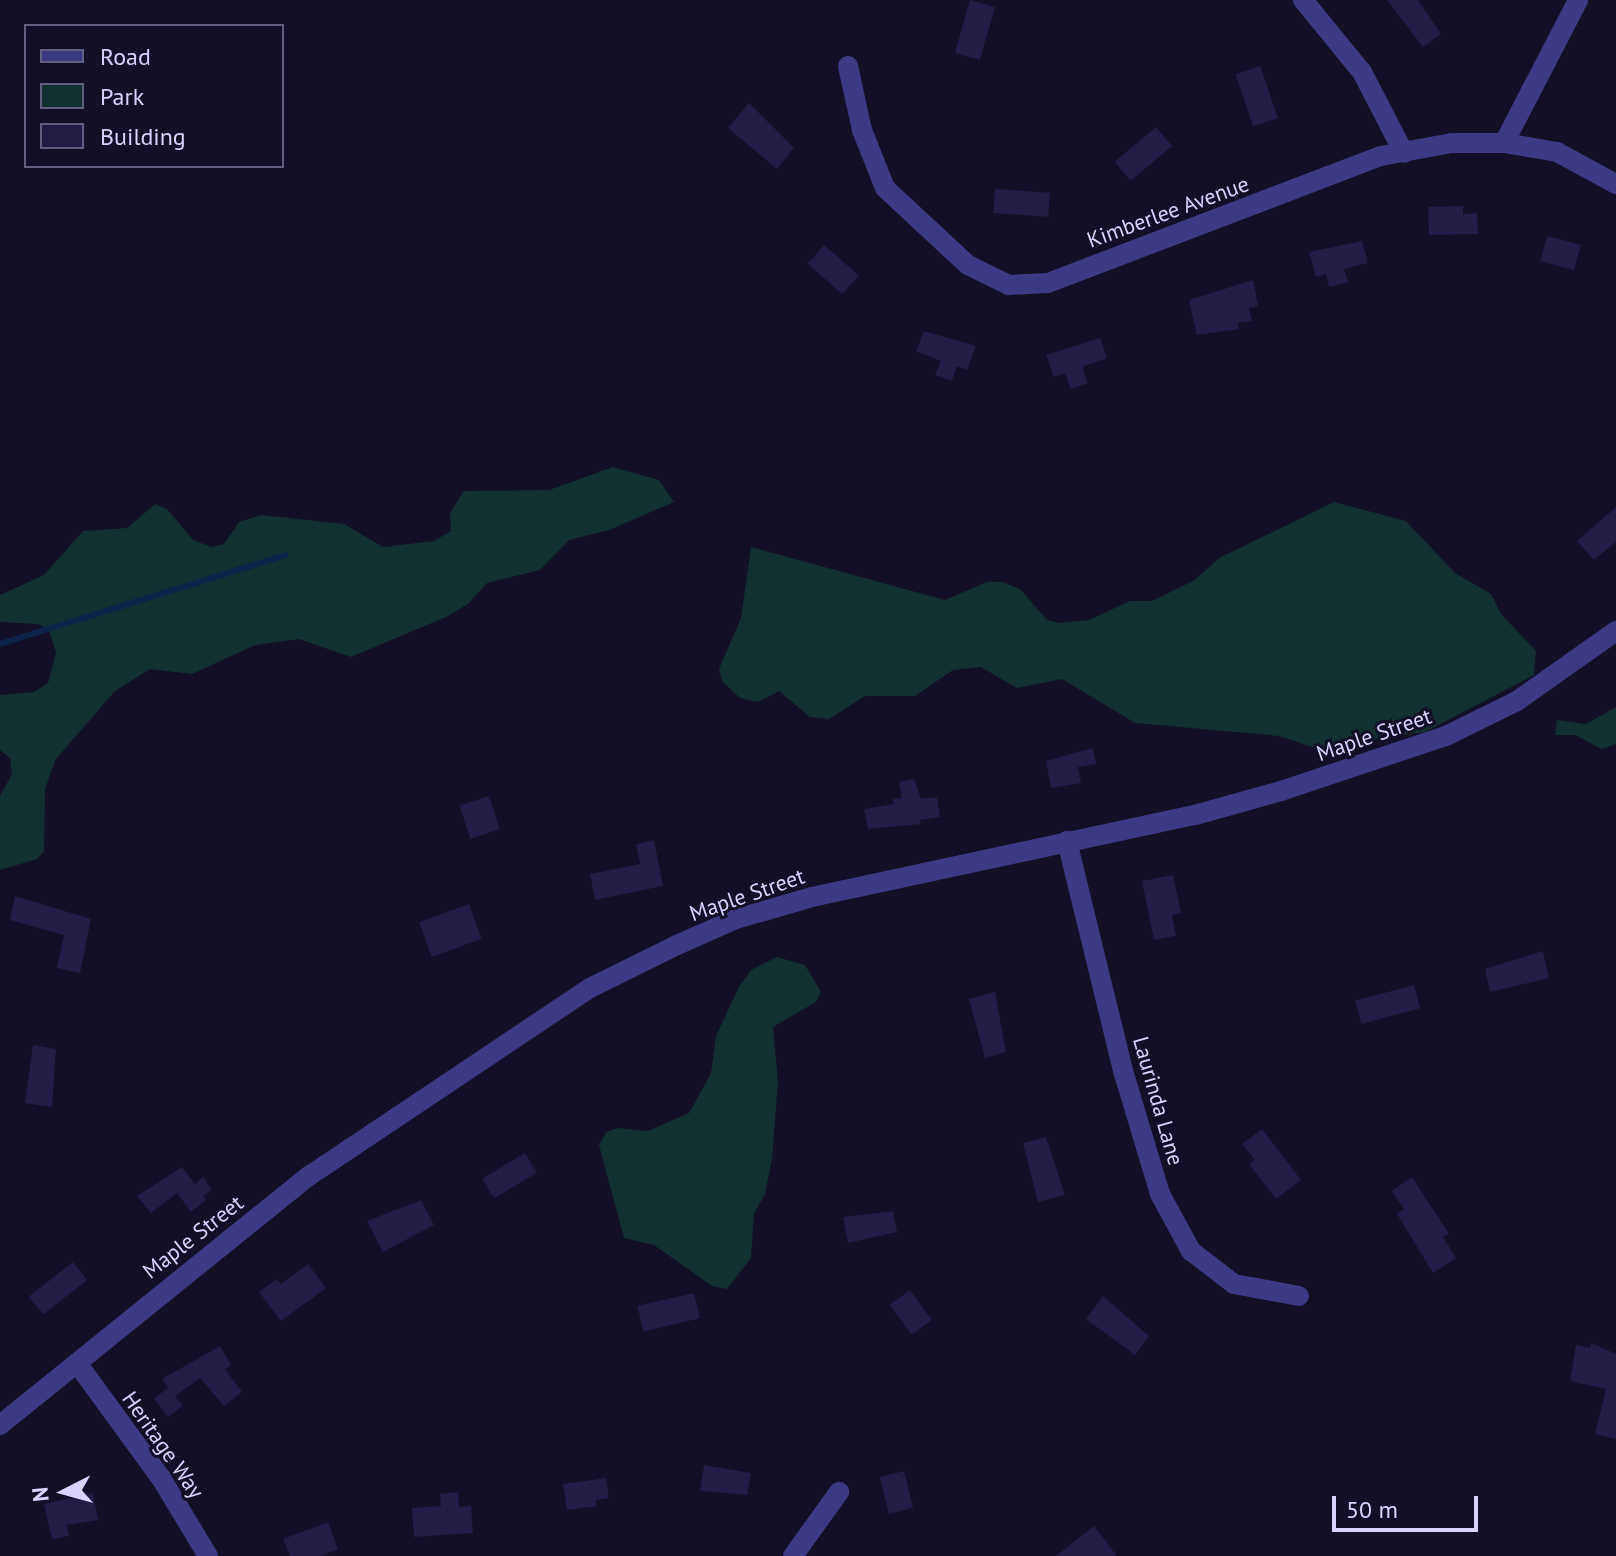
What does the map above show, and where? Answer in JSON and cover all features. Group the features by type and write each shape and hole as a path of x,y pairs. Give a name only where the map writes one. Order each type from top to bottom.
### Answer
{"street":[{"path":"1303,0 1362,72 1404,153"},
{"path":"1504,143 1578,0"},
{"name":"Kimberlee Avenue","path":"848,66 862,130 885,188 968,265 1009,285 1048,283 1381,156 1452,143 1504,143 1557,152 1616,184"},
{"name":"Maple Street","path":"0,1425 309,1176 590,988 736,919 812,897 1271,794 1448,735 1517,701 1616,631"},
{"name":"Laurinda Lane","path":"1067,841 1124,1074 1160,1194 1191,1251 1234,1284 1299,1296"},
{"name":"Heritage Way","path":"77,1363 161,1478 208,1556"},
{"path":"793,1556 839,1492"}],"green space":[{"path":"613,467 659,480 674,502 609,530 569,540 540,570 487,583 468,604 446,617 351,657 299,639 255,645 192,674 150,669 115,691 56,759 45,789 44,851 37,859 0,870 0,796 12,774 10,758 0,750 0,695 34,692 48,683 56,653 49,630 38,624 0,622 0,595 44,575 83,531 127,528 155,504 167,509 193,540 212,547 224,544 239,522 261,515 344,524 383,547 434,541 451,531 450,513 464,491 549,490"},
{"path":"1334,502 1406,521 1455,573 1491,594 1501,614 1536,651 1534,675 1425,732 1315,748 1279,736 1135,723 1062,679 1017,688 981,667 953,670 915,696 865,696 829,719 810,717 779,691 758,702 740,698 722,681 719,669 741,618 751,547 945,600 987,582 1003,582 1020,589 1047,620 1060,623 1089,620 1130,601 1152,601 1193,581 1221,557"},
{"path":"1616,707 1616,744 1602,749 1575,735 1555,735 1557,720 1586,724"},
{"path":"777,957 805,965 821,992 816,1002 773,1027 778,1082 772,1159 765,1194 754,1214 751,1258 727,1289 712,1286 654,1245 624,1238 599,1145 606,1132 617,1128 648,1131 689,1113 711,1073 716,1036 739,987 751,970"}],"building":[{"path":"970,0 995,7 980,60 955,53"},
{"path":"1387,0 1418,0 1441,34 1423,47"},
{"path":"1260,66 1278,118 1253,126 1235,74"},
{"path":"749,103 794,148 777,169 728,128"},
{"path":"1156,127 1172,146 1131,181 1115,162"},
{"path":"995,189 1050,193 1048,217 993,213"},
{"path":"1463,206 1463,214 1477,213 1478,234 1429,235 1428,207"},
{"path":"1547,236 1581,245 1574,270 1540,261"},
{"path":"1362,241 1368,263 1344,269 1348,282 1329,287 1326,274 1316,277 1309,252"},
{"path":"824,245 859,275 842,294 808,264"},
{"path":"1253,280 1258,306 1249,308 1252,321 1238,323 1239,329 1197,335 1189,300"},
{"path":"924,331 976,346 967,370 957,366 952,381 935,375 941,361 916,351"},
{"path":"1100,338 1107,358 1082,367 1088,383 1071,389 1065,373 1054,377 1046,355"},
{"path":"1616,507 1616,542 1594,560 1577,541"},
{"path":"1093,748 1096,764 1078,767 1081,783 1051,788 1046,761"},
{"path":"914,779 921,799 937,797 940,817 920,820 921,824 868,829 864,809 894,804 893,799 902,798 899,782"},
{"path":"489,796 500,829 470,839 460,806"},
{"path":"654,840 663,886 595,900 590,874 640,864 636,844"},
{"path":"1173,875 1181,913 1172,915 1176,936 1154,940 1142,881"},
{"path":"15,896 91,919 80,973 57,968 64,935 10,920"},
{"path":"469,904 482,939 432,957 419,922"},
{"path":"1543,951 1549,978 1490,992 1485,969"},
{"path":"1414,985 1420,1008 1361,1024 1355,1001"},
{"path":"995,992 1006,1052 985,1058 969,999"},
{"path":"33,1045 56,1049 52,1107 25,1103"},
{"path":"1262,1129 1301,1180 1276,1199 1249,1164 1255,1160 1242,1144"},
{"path":"1046,1137 1065,1195 1038,1202 1023,1143"},
{"path":"525,1153 537,1173 494,1198 482,1179"},
{"path":"182,1167 195,1184 203,1177 212,1190 203,1196 206,1200 191,1212 177,1193 151,1213 137,1196"},
{"path":"1412,1177 1449,1234 1443,1237 1456,1258 1433,1273 1397,1214 1404,1209 1392,1191"},
{"path":"421,1200 434,1225 383,1252 367,1221"},
{"path":"893,1211 897,1232 848,1243 843,1217"},
{"path":"73,1262 87,1280 43,1315 29,1296"},
{"path":"308,1264 326,1288 281,1321 259,1292 277,1279 281,1284"},
{"path":"910,1290 932,1320 912,1335 890,1305"},
{"path":"694,1293 700,1318 643,1331 637,1306"},
{"path":"1103,1296 1149,1336 1135,1355 1086,1319"},
{"path":"1591,1343 1616,1354 1616,1439 1595,1434 1606,1389 1570,1381 1576,1345 1590,1348"},
{"path":"220,1346 231,1365 225,1369 242,1392 224,1406 200,1378 175,1396 183,1406 168,1417 154,1398 168,1388 162,1379"},
{"path":"704,1465 751,1473 747,1495 700,1491"},
{"path":"904,1471 913,1508 889,1514 880,1477"},
{"path":"606,1478 609,1498 596,1500 597,1506 567,1510 563,1484"},
{"path":"458,1492 459,1507 471,1506 473,1533 414,1537 412,1508 441,1506 440,1494"},
{"path":"93,1493 98,1520 67,1525 69,1536 52,1539 44,1504"},
{"path":"328,1522 338,1549 321,1556 290,1556 283,1539"},
{"path":"1094,1526 1117,1556 1056,1556"}],"waterway":[{"path":"0,644 285,555"}]}
